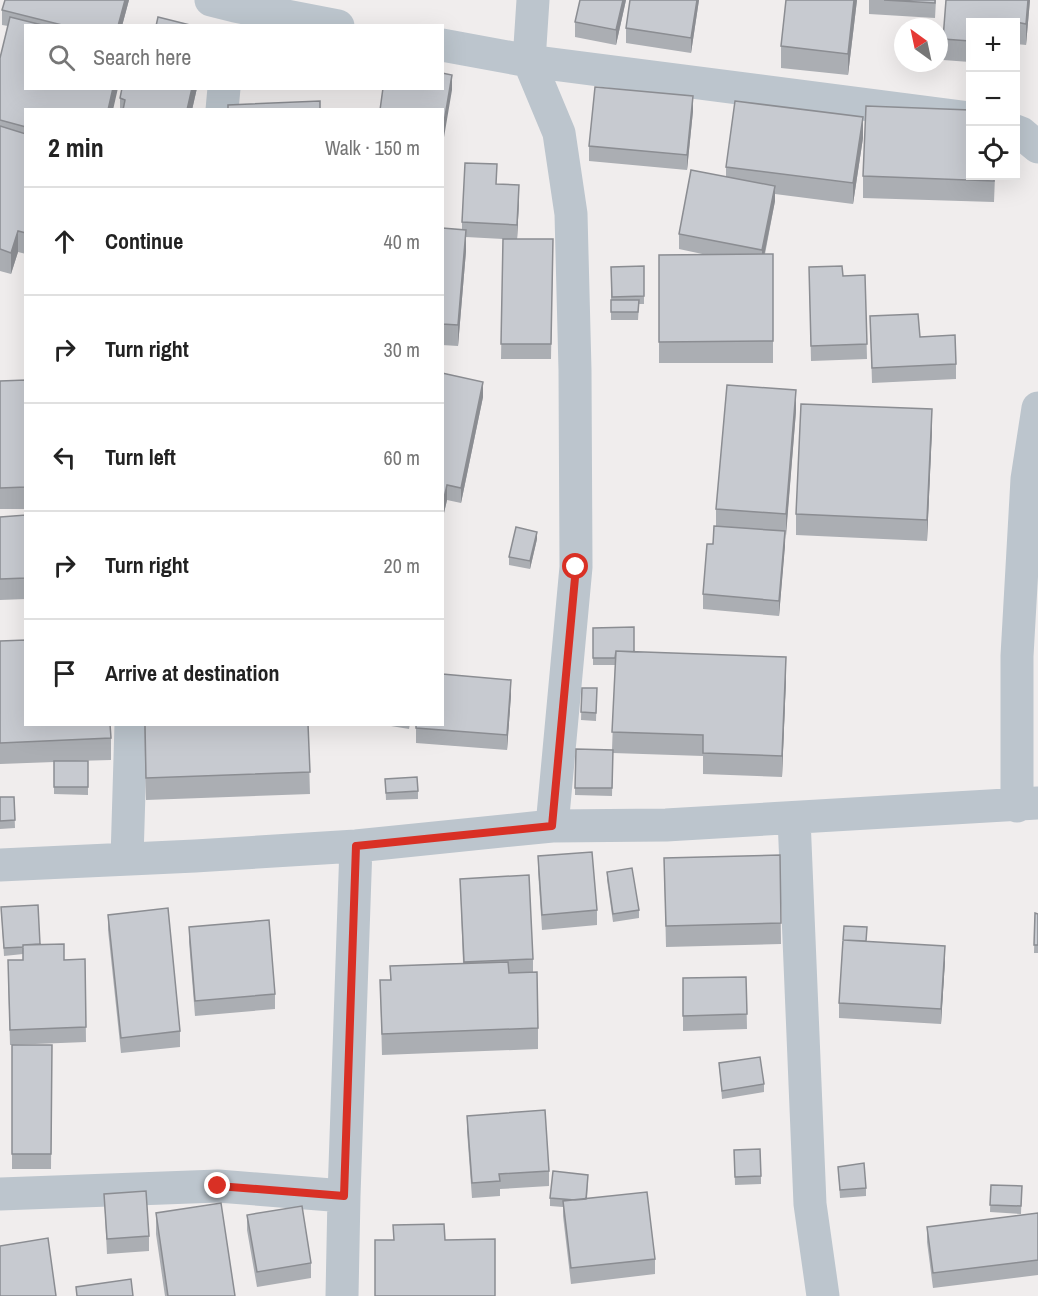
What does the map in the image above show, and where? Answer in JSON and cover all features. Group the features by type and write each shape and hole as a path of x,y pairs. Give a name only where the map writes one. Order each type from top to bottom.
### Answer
{"street":[{"path":"533,0 529,61 559,133 571,214 575,370 576,567 552,826"},
{"path":"226,11 323,24"},
{"path":"444,45 529,61 966,117"},
{"path":"222,108 224,90"},
{"path":"1020,133 1038,147"},
{"path":"0,864 356,846 552,826 666,825 1027,804 1017,656 1027,479 1038,408"},
{"path":"127,859 131,726"},
{"path":"794,818 810,1204 823,1296"},
{"path":"342,1296 356,846"},
{"path":"0,1194 218,1186 344,1196"}],"building":[{"path":"5,0 125,0 119,24 58,24 2,10"},
{"path":"580,0 623,0 616,30 575,22"},
{"path":"630,0 697,0 691,38 626,28"},
{"path":"786,0 854,0 848,54 781,46"},
{"path":"884,0 935,0 935,3"},
{"path":"946,0 1028,0 1026,24 1020,23 1020,18 966,18 966,41 948,39 948,18 945,18"},
{"path":"10,17 38,24 24,24 24,90 113,90 108,108 24,108 24,126 0,120 0,58"},
{"path":"158,17 186,24 156,24"},
{"path":"444,73 452,75 444,122 444,108 380,108 383,90 444,90"},
{"path":"595,87 693,96 687,155 589,146"},
{"path":"122,90 192,90 187,108 123,108 125,100 120,98"},
{"path":"320,101 320,108 228,108 228,105"},
{"path":"735,101 863,117 853,183 726,167"},
{"path":"866,106 966,110 966,180 863,176"},
{"path":"0,126 24,133 24,232 18,231 11,253 0,249"},
{"path":"465,163 497,164 496,184 519,185 517,225 462,222"},
{"path":"691,170 775,186 762,250 679,234"},
{"path":"444,228 466,230 458,325 444,324"},
{"path":"503,239 553,239 551,344 501,344"},
{"path":"773,254 773,341 659,342 659,255"},
{"path":"644,266 644,296 612,297 611,267"},
{"path":"842,266 843,276 865,275 867,344 811,346 809,267"},
{"path":"611,300 639,300 638,312 611,312"},
{"path":"918,314 920,337 955,335 956,364 872,368 870,316"},
{"path":"444,373 483,382 461,488 447,485 444,498"},
{"path":"24,380 24,487 0,488 0,381"},
{"path":"727,385 796,390 786,514 716,509"},
{"path":"801,404 932,409 927,520 796,514"},
{"path":"24,515 24,578 0,579 0,517"},
{"path":"714,526 785,531 779,601 703,594 707,544 713,544"},
{"path":"516,527 537,532 530,561 509,557"},
{"path":"634,627 634,652 616,651 615,658 593,658 593,628"},
{"path":"24,640 24,726 110,726 111,738 0,743 0,641"},
{"path":"616,651 786,657 782,756 703,753 703,735 612,732"},
{"path":"444,674 511,680 507,735 416,728 416,726 444,726"},
{"path":"582,688 597,688 596,713 581,712"},
{"path":"145,726 308,726 310,772 146,778"},
{"path":"576,749 613,750 612,788 575,788"},
{"path":"54,761 88,761 88,787 54,787"},
{"path":"417,777 418,791 386,793 385,779"},
{"path":"0,797 14,797 15,820 0,821"},
{"path":"592,852 597,910 542,915 538,856"},
{"path":"780,855 781,923 666,926 664,858"},
{"path":"632,868 639,910 613,914 607,872"},
{"path":"529,875 533,959 464,962 460,879"},
{"path":"38,905 40,944 4,948 1,907"},
{"path":"168,908 180,1031 121,1038 108,915"},
{"path":"1035,913 1038,914 1038,945 1034,945"},
{"path":"269,920 275,994 195,1001 189,927"},
{"path":"844,926 867,927 866,941 843,940"},
{"path":"843,940 945,946 941,1009 839,1003"},
{"path":"64,944 64,960 85,959 86,1027 10,1030 8,960 23,960 23,945"},
{"path":"508,962 509,973 537,972 538,1028 382,1034 380,980 391,980 390,966"},
{"path":"746,977 747,1014 683,1016 683,978"},
{"path":"12,1045 52,1045 51,1154 12,1154"},
{"path":"760,1057 764,1084 722,1091 719,1063"},
{"path":"545,1110 549,1171 499,1174 500,1181 472,1183 467,1116"},
{"path":"760,1149 761,1176 735,1177 734,1150"},
{"path":"864,1163 866,1188 840,1190 838,1167"},
{"path":"553,1171 588,1175 586,1199 550,1198"},
{"path":"991,1185 1022,1186 1021,1206 990,1205"},
{"path":"146,1191 149,1236 107,1239 104,1194"},
{"path":"647,1192 655,1259 571,1268 563,1201"},
{"path":"221,1203 235,1296 168,1296 156,1213"},
{"path":"302,1206 311,1263 257,1272 247,1215"},
{"path":"1038,1213 1038,1260 933,1273 927,1227"},
{"path":"444,1224 445,1240 495,1239 495,1296 375,1296 375,1240 394,1240 393,1225"},
{"path":"48,1238 56,1296 0,1296 0,1246"},
{"path":"131,1279 133,1296 77,1296 76,1287"}],"route":[{"path":"218,1186 344,1196 356,846 552,826 576,567"}]}
